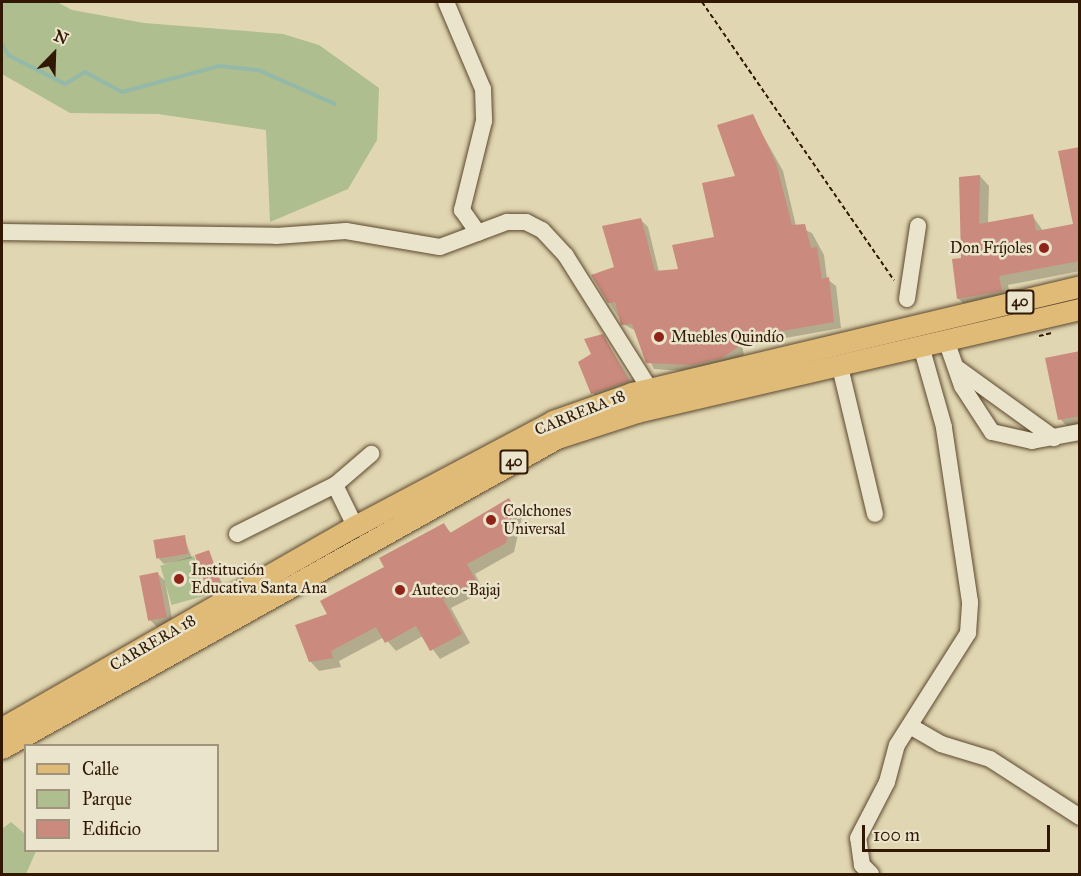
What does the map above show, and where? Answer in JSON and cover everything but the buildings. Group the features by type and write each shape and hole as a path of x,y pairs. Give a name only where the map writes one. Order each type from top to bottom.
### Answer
{"main road":[{"name":"CARRERA 18","path":"2,728 355,526 553,421 649,388 1080,286"},
{"name":"CARRERA 18","path":"2,748 557,438 637,412 922,349 1080,309"}],"street":[{"path":"446,2 483,88 484,121 462,210 478,233"},
{"path":"2,232 276,236 346,231 440,247 507,222 526,222 554,241 649,388"},
{"path":"907,299 918,226"},
{"path":"947,343 954,365 992,432 1032,441 1080,432"},
{"path":"871,874 862,865 858,838 887,782 897,745 962,647 969,620 944,427 922,349"},
{"path":"954,365 1054,438"},
{"path":"840,367 875,514"},
{"path":"237,534 335,485 371,454"},
{"path":"335,485 355,526"},
{"path":"910,726 941,744 990,759 1080,817"}],"path":[{"path":"702,2 907,299"}],"green space":[{"path":"2,2 57,2 72,10 144,23 283,34 319,45 379,88 377,140 348,189 270,222 266,130 158,114 70,113 2,74"},
{"path":"194,556 205,595 172,605 160,566"},
{"path":"11,822 24,833 24,852 36,852 26,874 2,874 2,829"}],"waterway":[{"path":"2,44 8,55 65,84 85,72 122,92 219,66 258,70 335,104"}],"place":[{"name":"Don Fríjoles","path":"1044,248"},
{"name":"Muebles Quindío","path":"659,337"},
{"name":"Colchones Universal","path":"491,520"},
{"name":"Institución Educativa Santa Ana","path":"179,579"},
{"name":"Auteco -Bajaj","path":"400,590"}]}
